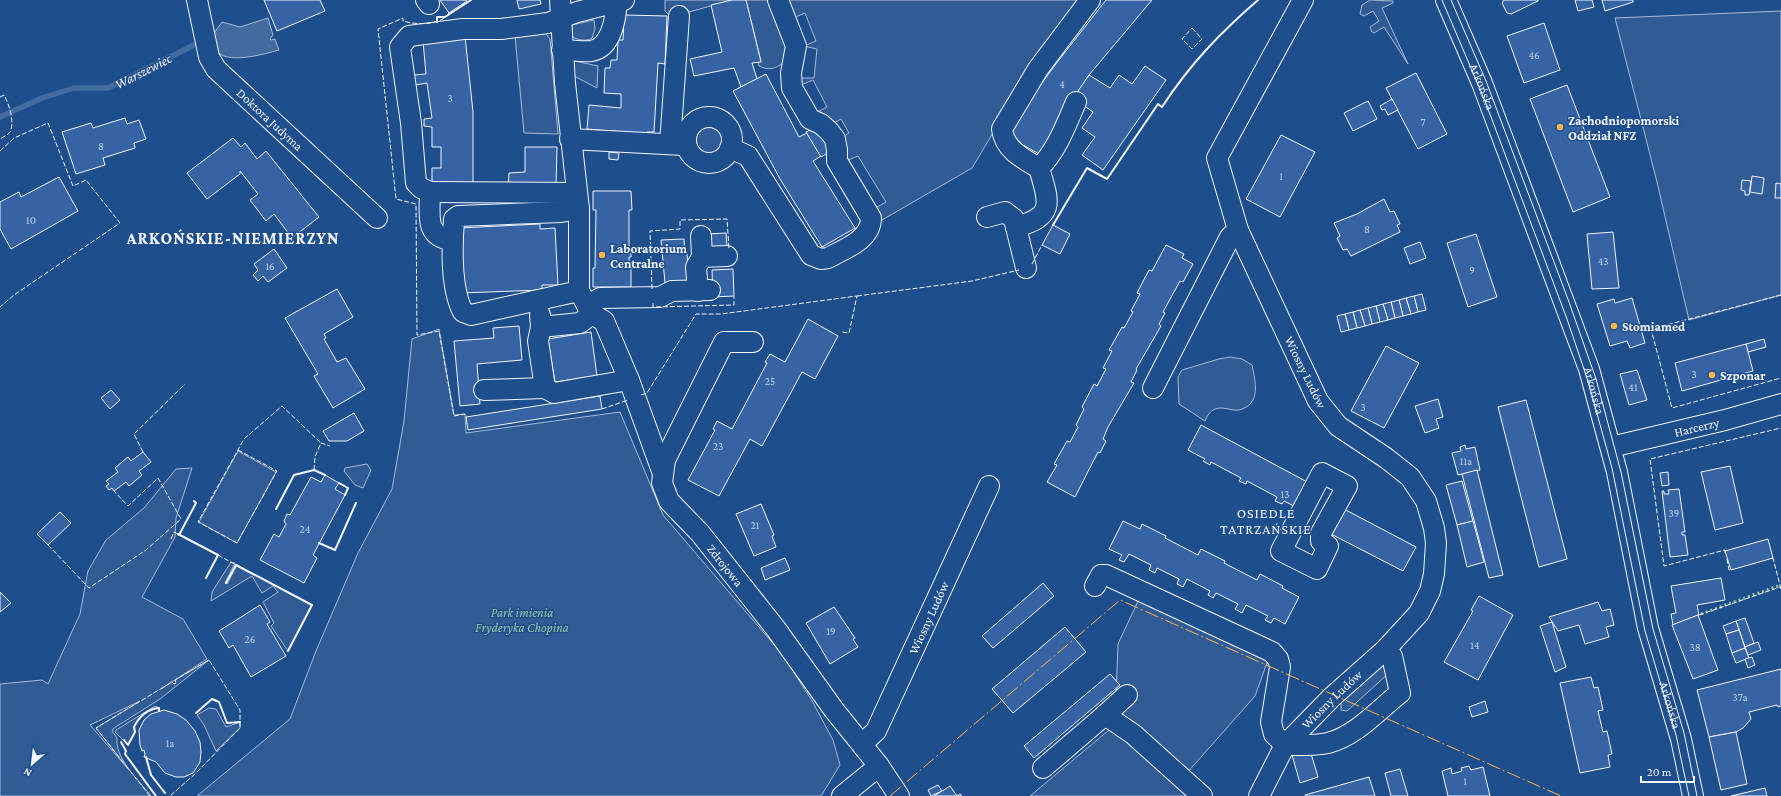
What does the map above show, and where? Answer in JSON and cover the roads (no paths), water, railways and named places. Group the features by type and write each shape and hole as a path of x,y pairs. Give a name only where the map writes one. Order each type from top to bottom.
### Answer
{"street":[{"name":"Doktora Judyma","path":"198,0 209,57 216,69 265,112 377,218"},
{"path":"730,148 748,156 808,254 822,259 828,258 867,234 871,227 871,218 837,161 837,150 834,139 829,131 821,124 810,119 792,88 791,74 796,46 778,0"},
{"path":"1016,227 1029,224 1041,217 1045,211 1046,191 1039,168 1018,155 1008,146 1003,137 1002,129 1038,69 1090,0"},
{"name":"Wiosny Ludów","path":"1259,796 1285,745 1332,697 1385,650 1419,613 1430,591 1437,558 1434,528 1426,501 1410,477 1386,458 1338,426 1318,402 1238,230 1217,158 1303,0"},
{"name":"Arkońska","path":"1446,0 1482,83 1575,328 1589,369 1611,447 1648,628 1680,734 1693,796"},
{"path":"562,50 593,51 599,47 610,36 619,1 560,9 548,23 520,27 463,29 409,36 404,40 400,47 411,123 414,175 416,183 421,188 430,192 577,201"},
{"path":"541,327 580,323 586,304 562,50 560,9"},
{"path":"678,145 679,16"},
{"path":"1039,168 1046,161 1056,145 1076,102"},
{"path":"570,139 678,145 694,157 708,162 721,159 730,148 731,133 727,126 715,118 701,118 690,127 686,139 678,145"},
{"path":"430,192 430,224 434,233 441,239 452,240"},
{"path":"577,201 561,212 458,216 454,219 452,240 455,290 458,303 463,312 471,315 538,301 586,304 600,298 660,297 672,291 704,291 696,267 702,257 701,236"},
{"path":"987,217 1005,212 1014,219 1026,268"},
{"path":"1153,388 1230,237 1238,230"},
{"path":"702,257 727,256"},
{"path":"538,301 541,327 538,340 545,388"},
{"path":"586,304 604,321 629,380 662,471"},
{"name":"Zdrojowa","path":"753,342 724,342 665,460 662,471 662,483 669,501 700,533 743,586 834,710 879,766 899,796"},
{"path":"484,390 545,388 554,393 629,380"},
{"name":"Harcerzy","path":"1611,447 1725,420 1781,404"},
{"path":"1322,473 1347,486 1321,533 1321,541 1328,546 1317,569 1281,551 1322,473"},
{"name":"Wiosny Ludów","path":"862,744 876,731 989,486"},
{"path":"1095,586 1101,575 1106,575 1272,652 1278,659 1280,667 1271,722 1274,734 1285,745 1309,745 1328,742 1346,736 1358,728 1400,693 1392,656 1385,650"},
{"path":"1043,768 1127,695"},
{"path":"1105,715 1133,734 1202,796"},
{"path":"842,796 879,766"}],"waterway":[{"name":"Warszewiec","path":"0,117 42,98 74,88 108,88 194,45"}],"tram line":[{"path":"1442,0 1485,101 1567,319 1588,381 1612,468 1645,631 1676,735 1689,796"},
{"path":"1451,0 1486,81 1569,302 1596,379 1621,472 1653,629 1684,733 1697,796"}],"place":[{"name":"Zachodniopomorski Oddział NFZ","path":"1560,127"},
{"name":"Laboratorium Centralne","path":"602,255"},
{"name":"Stomiamed","path":"1614,326"},
{"name":"Szponar","path":"1712,375"}],"district":[{"name":"ARKOŃSKIE-NIEMIERZYN","path":"233,238"},
{"name":"OSIEDLE TATRZAŃSKIE","path":"1266,522"}],"park label":[{"name":"Park imienia Fryderyka Chopina","path":"522,620"}]}
